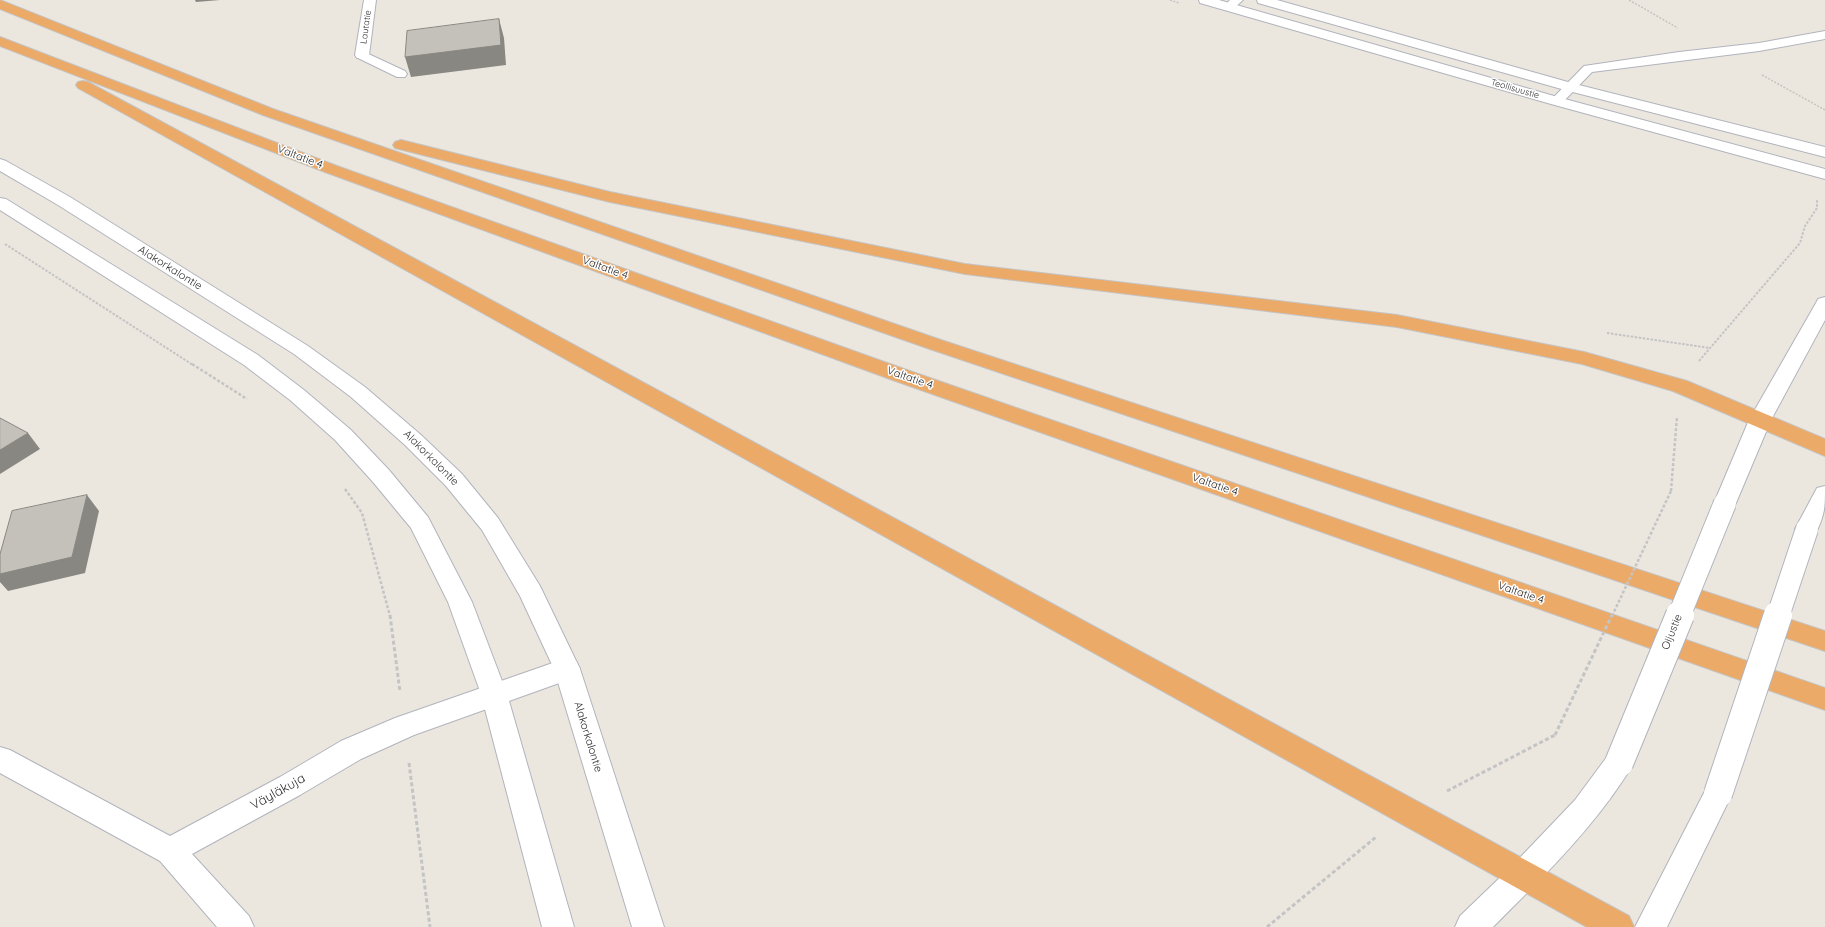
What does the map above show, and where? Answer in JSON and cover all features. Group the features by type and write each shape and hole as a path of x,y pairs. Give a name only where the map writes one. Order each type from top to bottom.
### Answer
{"highway":[{"path":"0,4 268,112 934,344 1825,641"},
{"path":"4,42 1618,927"},
{"name":"Valtatie 4","path":"4,42 331,169 896,374 1825,699"},
{"path":"268,112 610,197 965,269 1397,321 1584,358 1680,386 1825,448"}],"street":[{"name":"Lautatie","path":"362,55 370,0"},
{"name":"Teollisuustie","path":"1205,0 1233,3 1556,101 1825,174"},
{"name":"Teollisuustie","path":"1263,0 1570,87 1825,152"},
{"name":"Alakorkalontie","path":"0,164 70,205 301,350 358,392 413,440 454,480 490,524 531,593 567,669 648,927"},
{"path":"0,203 251,360 297,395 343,435 381,476 420,523 460,602 494,694 558,927"},
{"name":"Oijustie","path":"1471,927 1523,876 1585,809 1619,762 1760,420 1825,303"},
{"path":"1651,927 1718,794 1807,529 1825,494"},
{"name":"Väyläkuja","path":"170,851 290,786 351,750 405,726 567,669"},
{"path":"0,759 170,851 238,927"}],"lane":[{"path":"1556,101 1588,69 1679,56 1751,48 1825,35"},
{"path":"362,55 401,74"}],"path":[{"path":"1555,735 1671,491 1680,386 1710,348 1800,243 1804,226 1817,208 1817,199"},
{"path":"0,240 248,400"},
{"path":"341,482 362,513 389,609 430,927"}],"building":[{"path":"499,19 501,45 405,57 407,31"},
{"path":"0,418 28,433 0,450"},
{"path":"87,495 72,557 0,574 0,554 12,511"}]}
